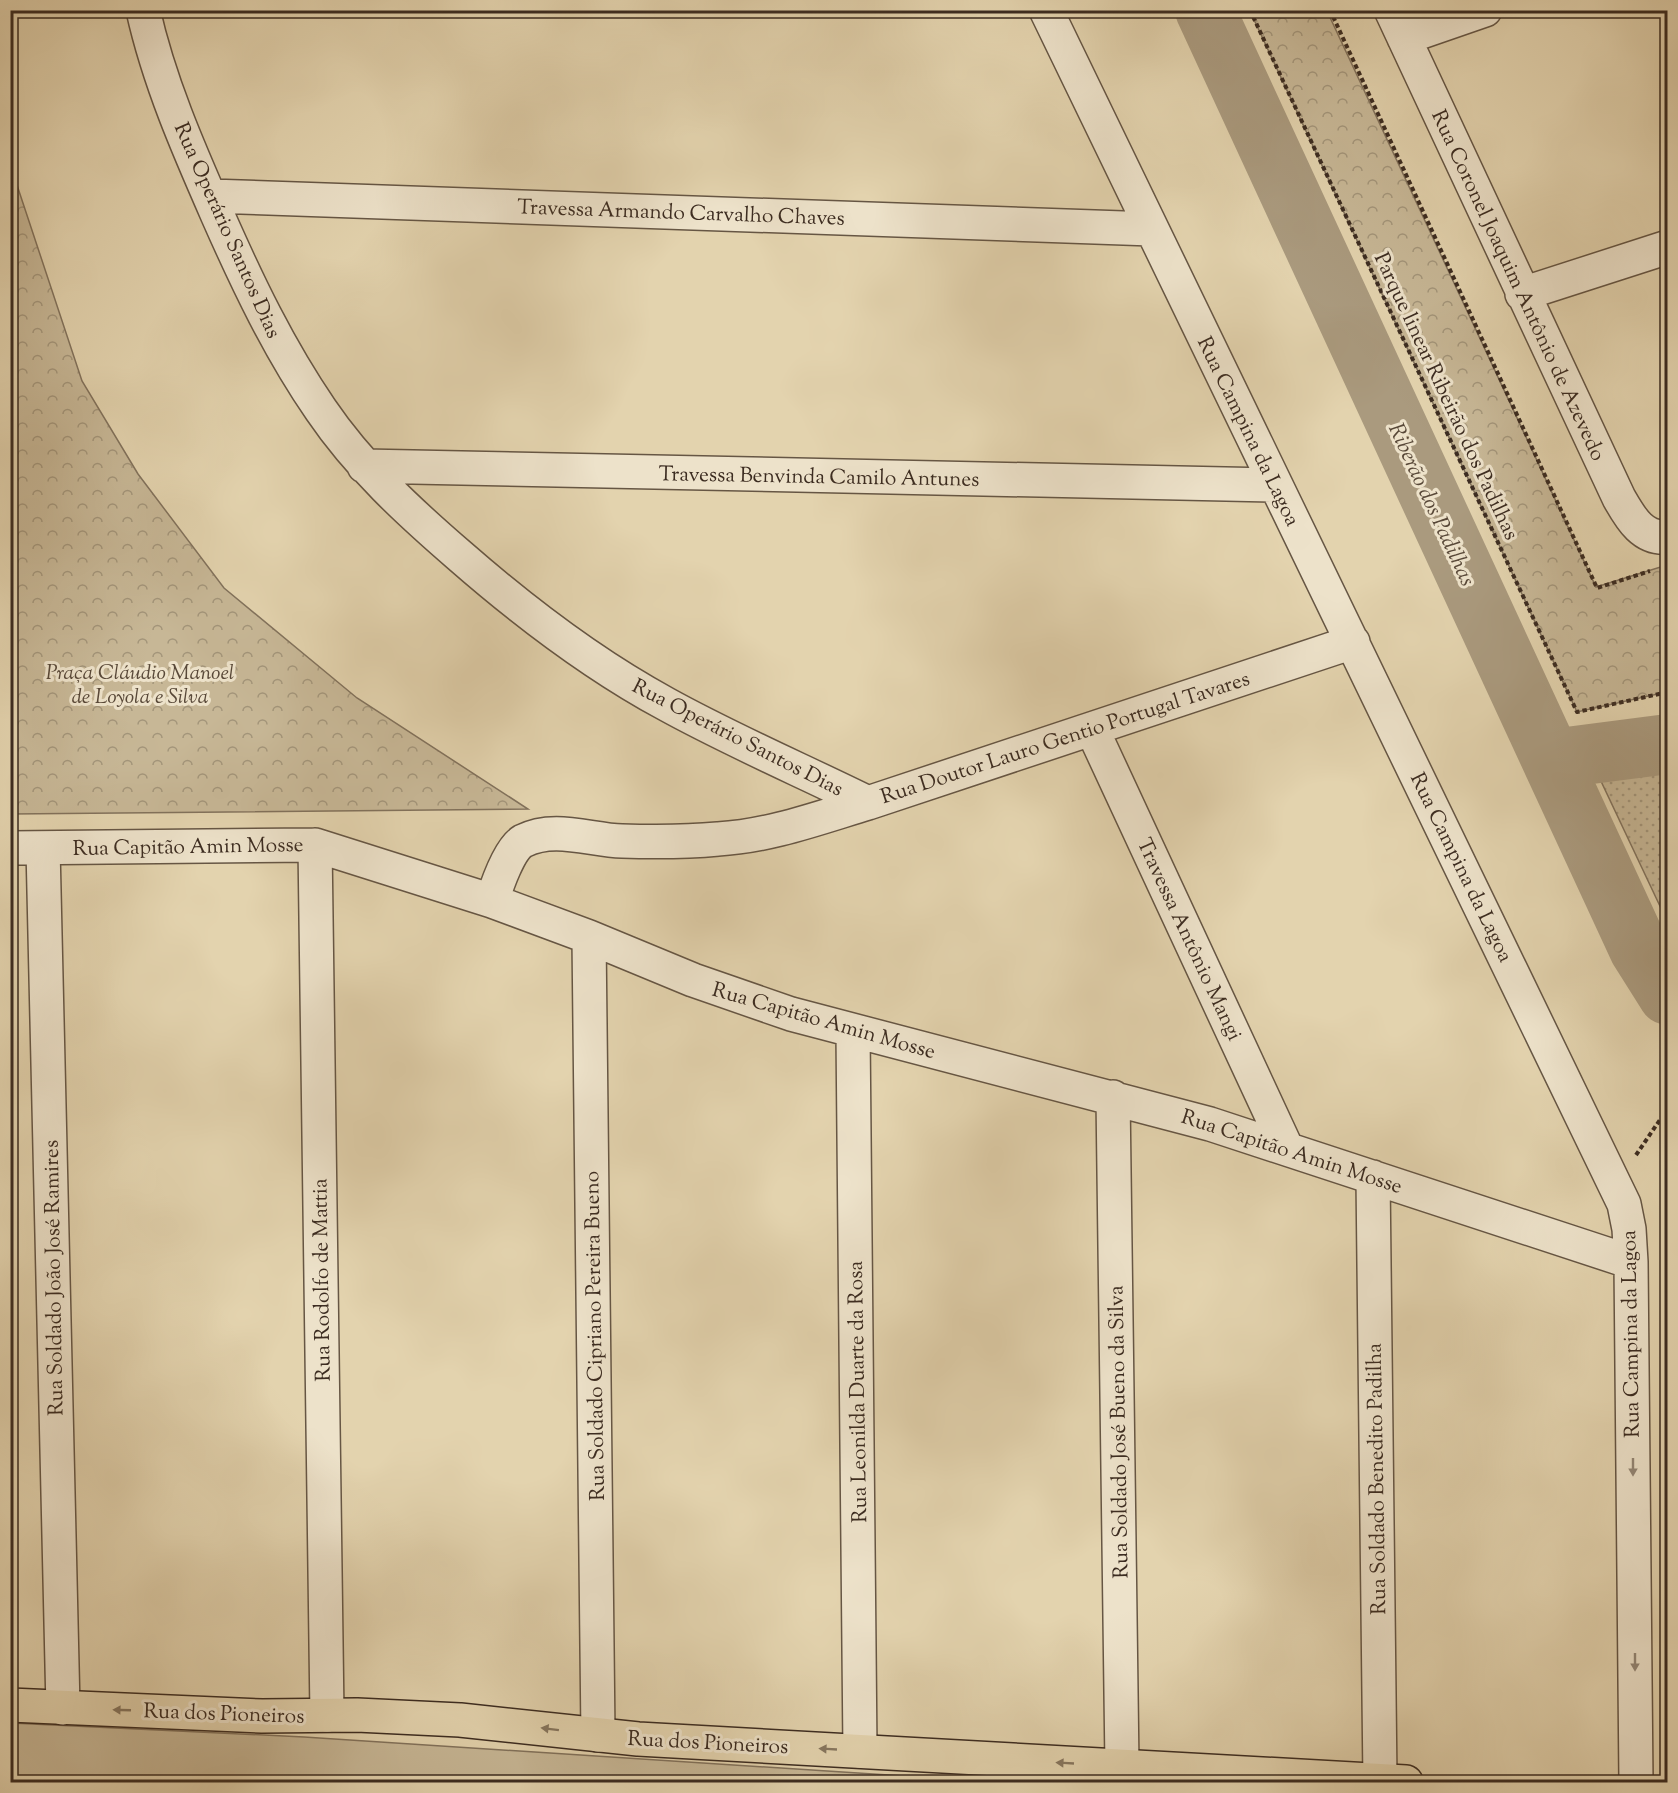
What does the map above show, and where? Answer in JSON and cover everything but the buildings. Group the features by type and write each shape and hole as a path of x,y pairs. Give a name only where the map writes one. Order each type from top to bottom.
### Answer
{"main road":[{"name":"Rua dos Pioneiros","path":"10,1705 272,1716 327,1715 460,1720 598,1735 1122,1766 1190,1776 1393,1782"}],"street":[{"name":"Rua Operário Santos Dias","path":"143,10 147,30 174,110 243,273 280,345 322,412 364,466 424,525 480,573 537,619 603,665 665,704 868,803"},
{"name":"Rua Campina da Lagoa","path":"1046,10 1624,1204 1629,1229 1631,1262 1636,1782"},
{"path":"1398,24 1485,10"},
{"name":"Rua Coronel Joaquim Antônio de Azevedo","path":"1398,24 1619,498 1634,525 1659,538 1668,537"},
{"name":"Travessa Armando Carvalho Chaves","path":"210,196 1152,229"},
{"path":"1522,294 1668,247"},
{"name":"Travessa Benvinda Camilo Antunes","path":"364,466 1275,485"},
{"name":"Rua Doutor Lauro Gentio Portugal Tavares","path":"492,901 504,868 521,842 536,836 557,833 620,841 718,839 758,835 868,803 1353,642"},
{"name":"Travessa Antônio Mangi","path":"1092,729 1287,1149"},
{"name":"Rua Capitão Amin Mosse","path":"10,848 315,845 492,901 702,984 791,1014 1210,1124 1631,1262"},
{"name":"Rua Rodolfo de Mattia","path":"315,845 327,1715"},
{"name":"Rua Soldado João José Ramires","path":"43,848 63,1708"},
{"name":"Rua Soldado Cipriano Pereira Bueno","path":"589,938 598,1735"},
{"name":"Rua Leonilda Duarte da Rosa","path":"853,1032 860,1751"},
{"name":"Rua Soldado José Bueno da Silva","path":"1113,1097 1122,1766"},
{"name":"Rua Soldado Benedito Padilha","path":"1373,1177 1393,1782"}],"path":[{"name":"Parque linear Ribeirão dos Padilhas","path":"1250,10 1578,712 1668,692"},
{"path":"1330,10 1597,588 1657,568"},
{"path":"1660,1120 1668,1108"}],"green space":[{"path":"1250,11 1327,11 1596,587 1667,565 1667,692 1577,712"},
{"name":"Praça Cláudio Manoel de Loyola e Silva","path":"10,164 82,381 138,474 224,588 357,698 528,809 11,814"},
{"path":"1663,770 1668,779 1667,921 1600,779"},
{"path":"11,1723 304,1737 996,1782 96,1782 11,1778"}],"waterway":[{"name":"Riberão dos Padilhas","path":"1205,10 1639,949 1668,995"},
{"path":"1552,759 1668,744"}]}
